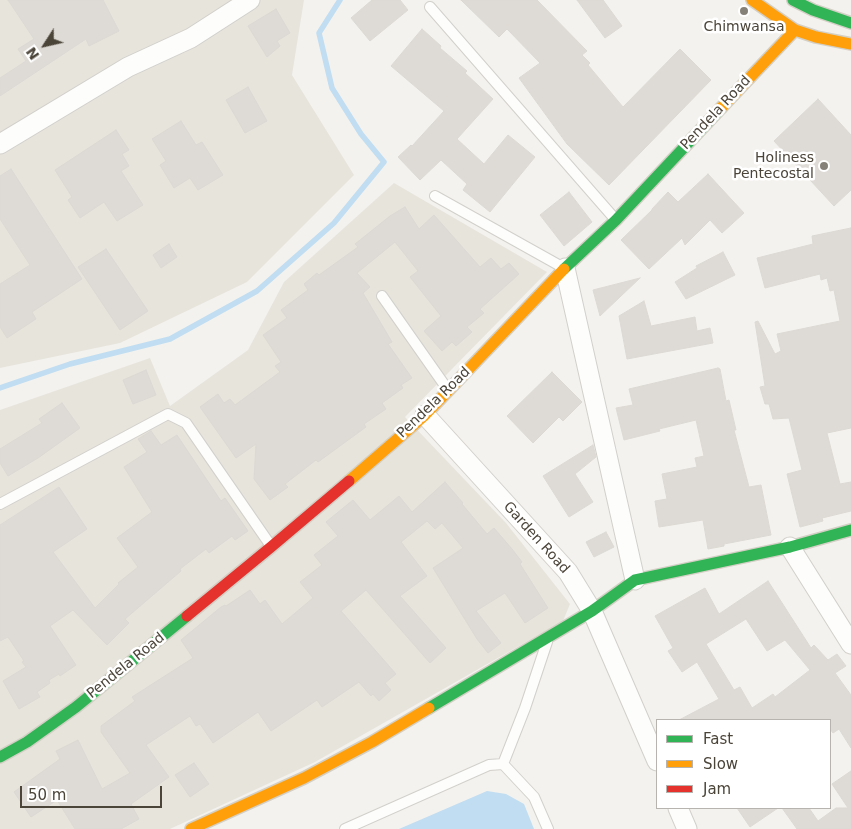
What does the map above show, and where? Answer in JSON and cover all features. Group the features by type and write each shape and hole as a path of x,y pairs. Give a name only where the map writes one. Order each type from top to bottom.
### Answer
{"street":[{"path":"0,144 128,67 191,38 250,0"},
{"path":"752,0 795,30 816,38 851,44"},
{"path":"793,0 818,5 851,23"},
{"name":"Pendela Road","path":"0,757 27,742 76,707 271,547 425,415 565,268 616,220 818,5"},
{"path":"565,268 635,580"},
{"name":"Garden Road","path":"425,415 568,572 592,611 656,759"},
{"path":"191,829 304,778 372,742 592,611 635,580 790,548 851,530"},
{"path":"790,548 851,644"},
{"path":"678,809 687,829"}],"lane":[{"path":"430,7 616,220"},
{"path":"435,196 565,268"},
{"path":"382,296 448,391"},
{"path":"0,504 168,414 186,423 271,547"},
{"path":"503,764 550,636"},
{"path":"345,829 488,765 503,764"},
{"path":"503,764 534,797 548,829"}],"shaded area":[{"path":"0,0 304,0 292,75 354,175 247,282 120,343 0,368"},
{"path":"394,183 547,272 405,417 506,523 570,604 563,621 315,762 170,829 0,829 0,410 150,358 170,406 248,350 284,282"}],"water":[{"path":"487,791 506,794 524,804 534,829 399,829"}],"building":[{"path":"8,0 103,0 119,31 89,46 86,39 0,96 0,78 26,61 18,49 34,39"},
{"path":"372,0 400,0 408,10 370,41 351,18"},
{"path":"461,0 537,0 587,51 582,55 590,63 588,65 623,107 680,49 711,80 609,185 567,144 519,78 540,63 507,29 499,37"},
{"path":"577,0 603,0 622,26 605,38"},
{"path":"276,9 290,33 277,41 280,46 267,57 248,26"},
{"path":"422,29 441,46 440,48 467,71 465,73 493,99 457,139 484,164 508,135 535,157 490,212 463,190 467,184 441,160 420,180 398,157 412,146 444,111 391,66"},
{"path":"248,87 267,121 245,133 226,100"},
{"name":"Holiness Pentecostal","path":"818,99 851,135 851,190 834,206 774,141"},
{"path":"181,121 196,145 202,142 223,175 198,190 190,178 174,188 160,165 166,161 152,139"},
{"path":"116,130 129,150 122,154 129,166 121,171 143,205 117,221 104,202 80,218 68,200 72,197 55,170"},
{"path":"11,169 82,279 32,312 36,319 7,338 0,327 0,284 30,265 0,219 0,176"},
{"path":"708,174 744,213 722,233 710,220 685,245 682,238 649,269 621,240 668,192 678,202"},
{"path":"569,192 592,222 564,246 540,215"},
{"path":"405,207 419,229 434,215 480,267 491,258 501,269 509,263 519,274 480,309 484,313 467,327 472,332 456,346 452,342 442,351 424,331 441,316 410,277 418,271 395,242 357,273 370,287 363,293 392,342 388,344 412,378 401,385 403,388 382,403 386,409 364,424 366,427 318,462 316,460 285,484 288,487 270,500 254,479 256,444 236,458 200,407 218,394 224,403 230,399 235,405 280,372 275,366 281,362 263,335 287,318 281,310 308,290 304,284 317,273 319,275 358,247 355,244 390,216"},
{"path":"851,228 851,428 827,433 840,484 851,482 851,511 822,518 823,521 800,527 787,474 802,470 789,418 773,419 769,404 765,404 760,387 765,386 755,322 758,321 775,354 781,351 777,334 840,321 834,290 830,291 827,278 821,280 820,274 765,288 757,258 813,244 812,236"},
{"path":"169,244 177,257 161,268 153,255"},
{"path":"106,249 148,311 120,330 78,267"},
{"path":"723,252 735,275 686,299 675,282 697,268 696,266"},
{"path":"640,278 600,316 593,290"},
{"path":"644,301 651,326 695,317 697,331 710,328 713,343 627,359 619,316"},
{"path":"720,369 726,401 729,400 736,430 734,430 749,487 761,485 771,535 708,549 703,520 659,527 655,501 667,499 662,474 697,467 695,458 704,456 696,420 624,440 616,408 633,405 629,389"},
{"path":"146,370 156,395 133,404 123,380"},
{"path":"552,372 582,402 563,421 559,417 533,443 507,416"},
{"path":"62,403 80,428 38,458 8,476 0,463 0,449 42,423 39,419"},
{"path":"151,431 161,445 177,435 221,501 225,498 248,531 235,540 232,536 209,553 206,549 180,569 181,571 125,619 129,623 107,645 73,610 50,626 76,665 60,676 59,674 49,680 50,683 37,692 40,697 19,709 3,681 26,667 8,637 0,641 0,525 59,487 87,529 53,552 95,608 118,583 138,567 117,538 152,512 124,467 147,452 138,439"},
{"path":"593,445 596,457 575,474 593,502 569,517 543,476"},
{"path":"445,482 487,534 494,528 512,549 522,562 520,564 548,608 525,623 505,593 476,611 501,643 488,653 477,639 433,568 463,548 442,523 435,529 427,521 401,542 427,576 400,596 446,648 430,663 366,590 341,611 396,674 385,683 391,690 379,701 373,694 371,696 359,682 322,707 317,700 271,731 258,712 213,743 200,724 196,726 190,716 146,745 169,777 131,804 139,819 121,829 75,829 57,800 31,817 14,792 60,759 56,751 78,740 102,789 130,773 101,732 101,726 135,701 132,697 193,658 181,640 221,607 226,606 250,590 260,604 265,600 282,624 313,598 300,582 322,565 314,555 338,536 326,522 353,500 370,520 399,496 412,512"},
{"path":"606,532 614,547 594,557 586,542"},
{"path":"768,581 811,648 814,645 828,660 837,654 846,666 835,673 851,695 851,748 839,729 833,733 831,730 831,719 681,719 719,699 697,662 682,672 668,651 673,648 655,616 705,588 719,614","holes":["746,619 767,651 785,640 810,670 775,697 773,694 752,708 740,687 734,690 706,644"]},
{"path":"194,763 209,784 190,797 175,775"},
{"path":"851,771 851,829 797,829 783,809 810,809 818,821 836,808 848,808 832,784"},
{"path":"738,809 777,809 750,827"}],"waterway":[{"path":"0,388 70,364 170,339 257,291 334,223 384,162 361,134 332,88 319,33 340,0"}],"traffic: fast":[{"path":"793,0 813,10 851,23"},
{"path":"564,269 616,220 721,108"},
{"path":"429,708 592,611 635,580 790,547 851,530"},
{"path":"0,757 27,742 76,707 187,616"}],"traffic: slow":[{"path":"752,0 795,30 816,37 851,44"},
{"path":"721,108 795,30"},
{"path":"349,481 425,415 564,269"},
{"path":"191,829 304,778 372,742 429,708"}],"traffic: jam":[{"path":"187,616 349,481"}],"place":[{"name":"Chimwansa","path":"744,11"},
{"name":"Holiness Pentecostal","path":"824,166"}]}
